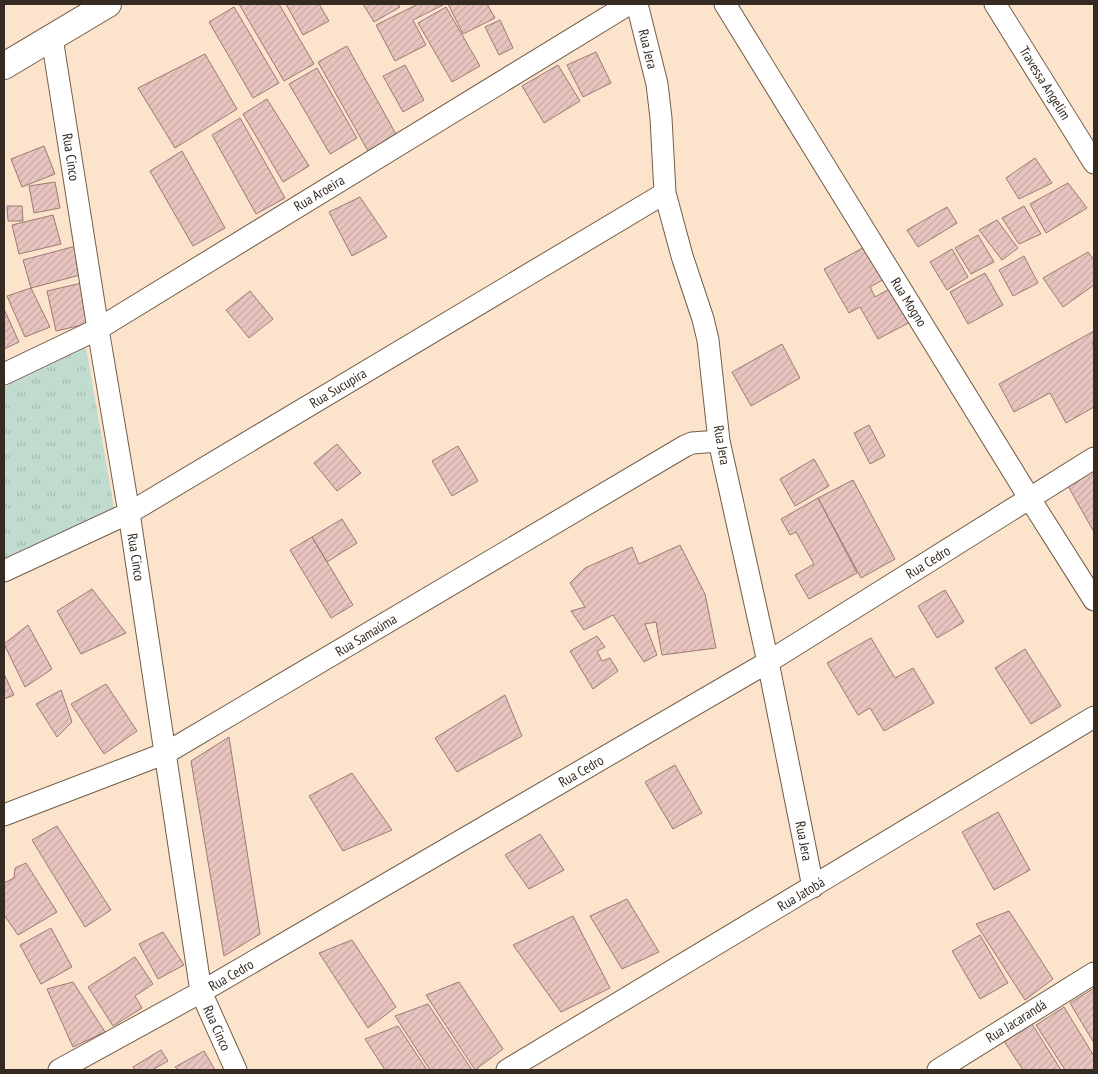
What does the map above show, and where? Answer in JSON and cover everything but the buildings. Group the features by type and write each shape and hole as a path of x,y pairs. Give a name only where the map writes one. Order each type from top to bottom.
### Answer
{"street":[{"path":"4,66 108,4"},
{"name":"Rua Aroeira","path":"4,374 98,329 629,4"},
{"name":"Rua Jera","path":"637,4 657,84 661,118 665,193 708,340 719,441 768,662 813,887"},
{"name":"Rua Mogno","path":"725,4 1094,600"},
{"name":"Travessa Angelim","path":"995,4 1094,163"},
{"name":"Rua Cinco","path":"52,38 129,513 201,992 236,1070"},
{"name":"Rua Sucupira","path":"4,571 129,513 665,193"},
{"name":"Rua Samaúma","path":"4,815 166,754 685,446 692,443 719,441"},
{"name":"Rua Cedro","path":"59,1070 201,992 768,662 1094,458"},
{"name":"Rua Jatobá","path":"507,1070 1094,717"},
{"name":"Rua Jacarandá","path":"938,1070 1094,973"}],"green space":[{"path":"86,347 114,508 4,560 4,387"}]}
